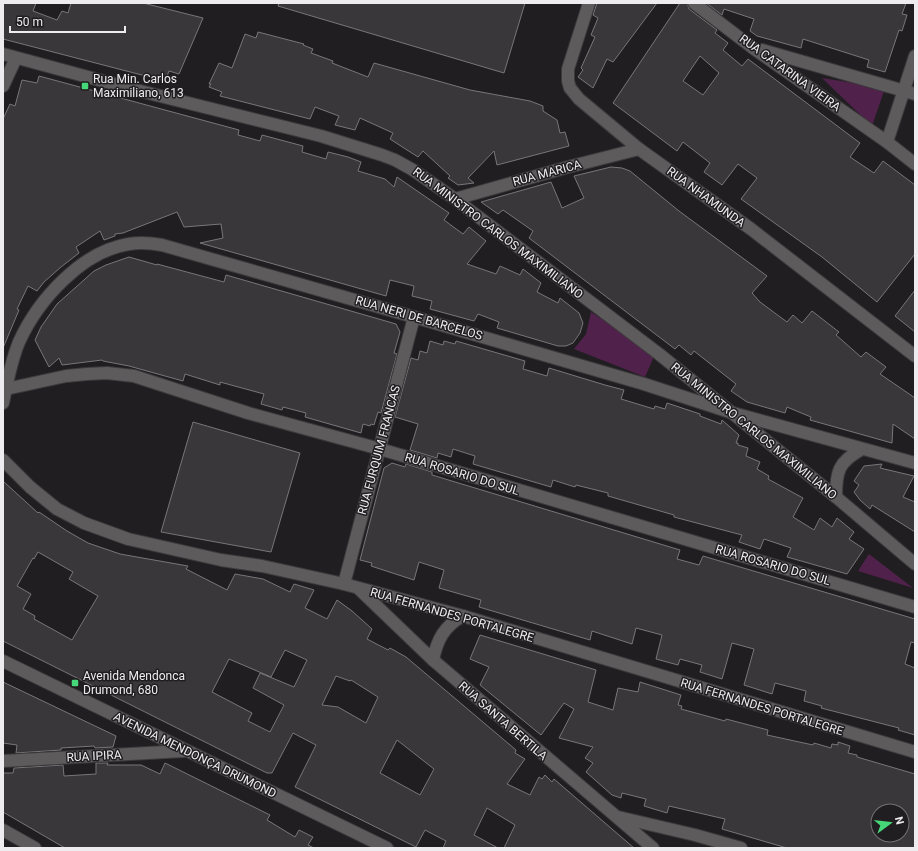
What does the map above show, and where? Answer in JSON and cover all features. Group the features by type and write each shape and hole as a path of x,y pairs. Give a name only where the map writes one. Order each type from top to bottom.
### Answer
{"street":[{"name":"RUA NHAMUNDA","path":"589,3 568,69 568,81 570,88 579,99 639,149 750,229 915,356"},
{"name":"RUA CATARINA VIEIRA","path":"694,3 753,48 887,142 915,164"},
{"path":"753,48 910,92"},
{"name":"RUA MINISTRO CARLOS MAXIMILIANO","path":"3,54 136,90 321,136 359,147 395,160 413,170 455,199 659,354 836,497 915,564"},
{"path":"887,142 910,92 915,56"},
{"path":"3,86 16,58"},
{"name":"RUA MARICA","path":"455,199 568,167 639,149"},
{"name":"RUA NERI DE BARCELOS","path":"3,403 12,361 20,341 33,316 47,297 59,284 86,262 101,253 128,244 144,242 162,245 414,316 636,382 732,413 915,463"},
{"name":"RUA FURQUIM FRANCAS","path":"344,584 414,316"},
{"name":"RUA ROSARIO DO SUL","path":"6,389 66,376 87,374 134,376 248,413 380,449 915,607"},
{"path":"836,497 838,471 851,455 862,449"},
{"name":"RUA FERNANDES PORTALEGRE","path":"3,460 30,487 57,509 84,523 109,533 128,539 221,560 262,566 344,584 463,616 915,752"},
{"name":"RUA SANTA BERTILA","path":"358,588 433,660 653,848"},
{"path":"433,660 435,648 444,631 463,616"},
{"name":"AVENIDA MENDONÇA DRUMOND","path":"3,661 386,848"},
{"name":"RUA IPIRA","path":"3,761 185,751"},
{"path":"616,817 695,835 741,848"},
{"path":"3,830 35,848"}],"shaded area":[{"path":"822,78 885,88 872,126"},
{"path":"591,312 655,354 645,377 574,349 586,334"},
{"path":"869,554 913,588 858,571"}],"building":[{"path":"3,3 36,3 33,11 57,20 62,11 68,13 71,3 143,3 203,18 179,74 169,71 165,81 3,39"},
{"path":"279,3 525,3 504,73 278,6"},
{"path":"597,3 657,3 613,62 607,59 593,88 578,77 583,70 581,68 595,37 591,35 598,18 593,15"},
{"path":"680,3 687,3 689,9 717,30 715,33 728,43 723,50 742,66 748,59 860,143 850,157 874,173 883,161 915,185 915,254 877,302 822,257 741,199 757,178 738,164 722,185 704,172 710,163 683,142 677,151 613,103","holes":["700,56 719,73 703,95 683,81"]},
{"path":"706,3 906,3 902,14 907,15 902,31 899,30 885,72 867,67 869,60 803,39 801,48 757,36 750,31 754,19 724,9 722,15"},
{"path":"258,32 304,44 303,45 313,49 311,53 368,77 374,63 470,90 530,101 543,106 543,111 557,120 560,133 565,132 569,146 497,165 494,151 468,178 474,183 458,185 448,178 450,176 423,151 418,157 390,139 393,133 360,118 355,130 335,125 339,116 315,107 310,119 220,96 222,92 209,87 219,63 232,68 245,34 256,38"},
{"path":"39,76 239,130 238,135 260,141 262,135 303,146 302,152 326,159 328,152 348,157 361,162 358,171 385,179 394,187 397,177 449,213 444,220 463,234 469,227 486,241 467,264 496,274 500,266 520,275 523,269 541,283 537,292 558,303 560,298 579,313 583,323 580,333 573,343 566,346 558,346 497,328 499,322 478,314 474,321 430,309 432,301 412,296 414,286 390,280 386,296 200,243 223,238 221,224 184,227 177,212 123,233 115,234 115,236 104,240 100,231 76,247 79,253 44,282 37,291 28,286 17,309 19,310 3,348 3,119 10,104 15,106 22,80 37,83"},
{"path":"611,167 622,168 630,171 679,211 767,276 752,293 760,302 787,322 793,315 802,323 812,311 839,332 836,335 861,357 866,352 886,367 880,374 915,398 915,439 893,424 892,443 810,420 811,417 787,407 785,413 747,402 731,391 736,384 694,351 691,355 679,345 675,349 529,238 533,231 503,210 498,214 481,202 551,182 562,208 584,198 574,176"},
{"path":"129,257 224,282 226,275 396,324 400,332 394,353 397,354 381,413 378,412 374,425 371,424 370,426 363,424 361,433 305,417 306,413 283,407 282,410 261,404 264,394 220,382 220,385 185,374 183,381 102,360 62,365 59,358 49,367 35,340 41,327 57,304 94,271"},
{"path":"915,290 915,332 895,316"},
{"path":"430,341 443,345 444,341 455,344 456,341 525,361 523,369 547,376 549,368 624,390 621,399 654,409 655,406 665,409 667,403 700,414 700,416 721,424 722,420 739,435 736,443 748,448 746,456 760,462 757,469 769,476 768,479 803,498 793,517 814,530 820,518 832,527 837,518 854,532 849,539 864,549 847,574 787,557 791,548 764,539 760,549 739,542 742,535 674,517 674,515 608,496 608,493 576,485 575,487 553,480 551,487 473,464 475,456 453,449 451,457 438,453 437,458 410,450 418,424 395,417 411,358 418,360 420,351 427,353"},
{"path":"193,422 300,453 271,552 161,532"},
{"path":"392,463 405,467 406,464 432,472 432,475 680,550 677,559 699,565 703,556 915,619 915,643 911,642 905,664 915,668 915,735 898,730 899,728 821,708 822,706 804,701 806,691 775,683 772,694 744,685 754,649 732,643 722,679 700,672 702,665 680,659 678,665 656,659 662,635 636,628 632,644 592,631 590,640 479,607 481,600 439,588 444,570 419,562 414,580 371,566 372,563 360,560 384,468"},
{"path":"882,464 880,468 914,476 903,497 915,502 915,532 872,505 870,509 854,492 859,485 854,481 864,466"},
{"path":"3,481 38,513 39,512 88,543 120,554 188,566 186,569 227,590 235,574 263,579 290,592 294,584 314,590 305,608 327,619 337,600 372,629 367,639 388,650 390,648 406,657 516,750 515,753 525,759 507,784 530,795 539,777 542,779 545,775 552,782 554,779 634,848 504,848 515,825 487,808 474,835 498,848 443,848 446,841 425,830 416,847 295,787 316,745 293,733 272,773 267,773 3,641","holes":["38,552 73,572 69,579 98,596 72,640 34,619 35,616 23,609 31,594 17,586 33,558 34,559","285,650 307,660 294,687 260,673 253,688 284,705 270,732 248,721 252,713 212,692 229,659 271,677","336,676 350,681 351,680 378,697 366,723 338,707 322,705","397,740 434,769 420,795 380,773"]},
{"path":"480,635 596,670 588,702 613,710 618,688 638,692 640,682 681,695 678,705 682,706 681,709 725,721 726,719 768,730 767,735 813,745 814,743 831,748 832,744 838,745 838,742 850,746 848,753 857,755 857,757 915,774 915,848 787,848 722,829 725,819 669,806 667,813 644,806 646,799 622,793 621,798 612,795 586,772 593,763 585,758 593,747 559,738 574,709 564,703 541,735 480,685 489,667 470,659"},
{"path":"3,682 116,736 113,747 95,748 94,746 61,748 61,750 16,753 17,745 3,743"},
{"path":"96,763 108,763 107,765 141,765 160,774 165,763 270,815 267,820 295,837 299,830 313,837 308,845 314,848 65,848 3,812 3,773 13,773 14,768 63,765 64,776 96,774"}],"place":[{"name":"Rua Min. Carlos Maximiliano, 613","path":"85,86"},
{"name":"Avenida Mendonca Drumond, 680","path":"75,683"}]}
